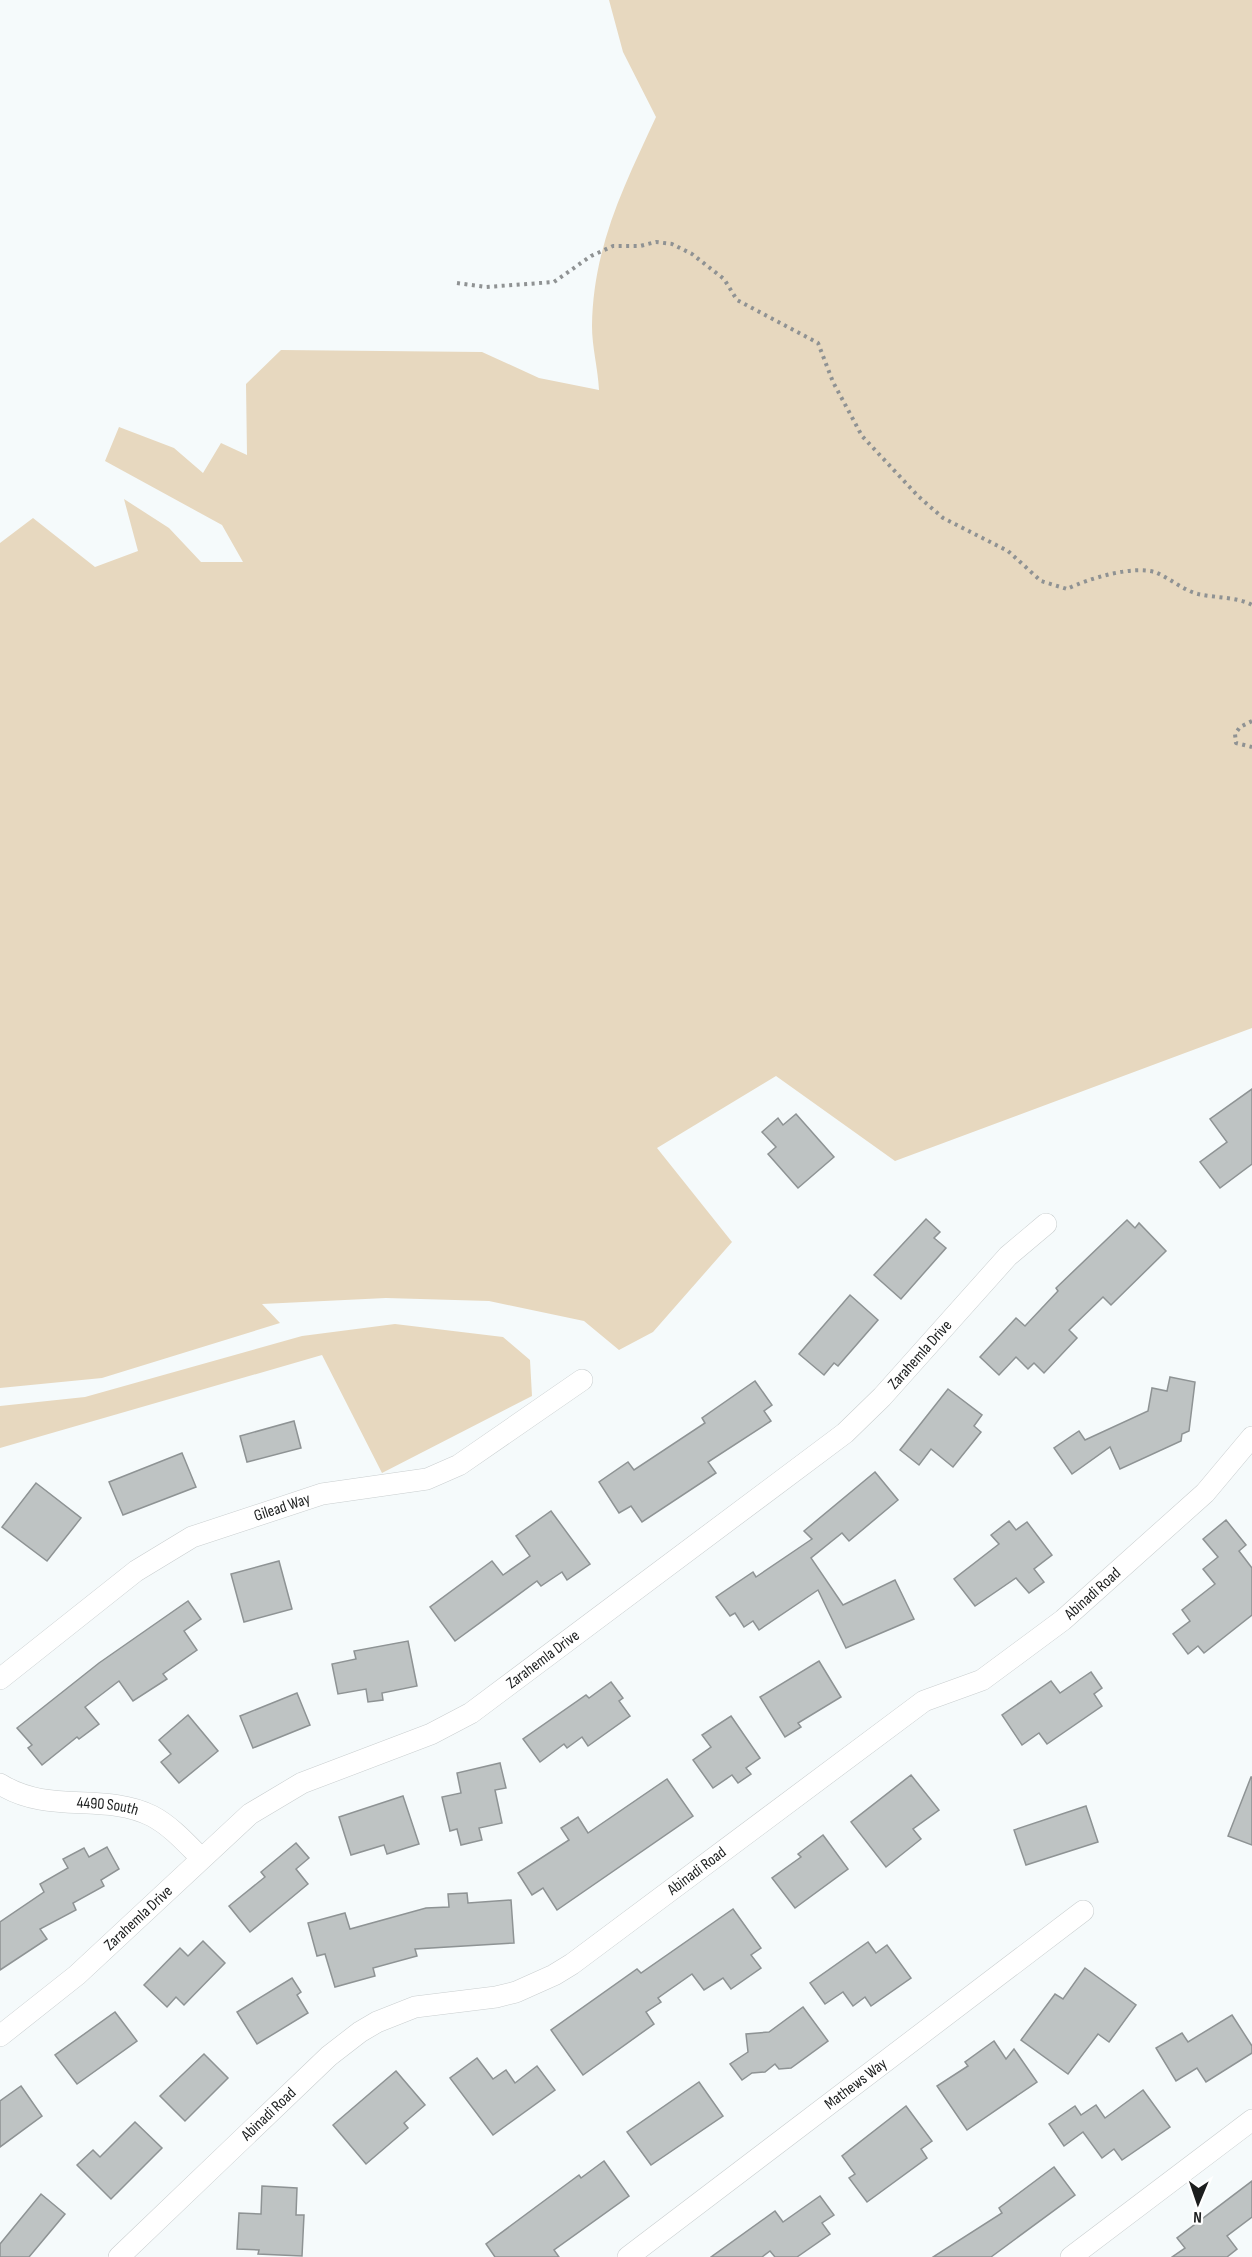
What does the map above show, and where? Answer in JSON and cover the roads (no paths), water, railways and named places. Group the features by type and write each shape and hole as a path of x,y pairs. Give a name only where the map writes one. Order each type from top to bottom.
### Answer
{"street":[{"name":"Zarahemla Drive","path":"0,2036 77,1975 250,1814 275,1798 330,1771 451,1725 520,1679 845,1433 882,1397 1008,1256 1046,1224"},
{"name":"Gilead Way","path":"0,1679 136,1571 174,1546 210,1530 322,1494 426,1479 443,1474 582,1380"},
{"name":"Abinadi Road","path":"119,2257 344,2043 396,2013 435,2003 476,2000 516,1992 554,1976 572,1964 924,1701 982,1680 1063,1620 1205,1493 1252,1437"},
{"name":"4490 South","path":"0,1784 38,1800 113,1806 145,1813 170,1828 201,1858"},
{"name":"Mathews Way","path":"628,2257 1083,1911"},
{"path":"1071,2257 1252,2120"}]}
